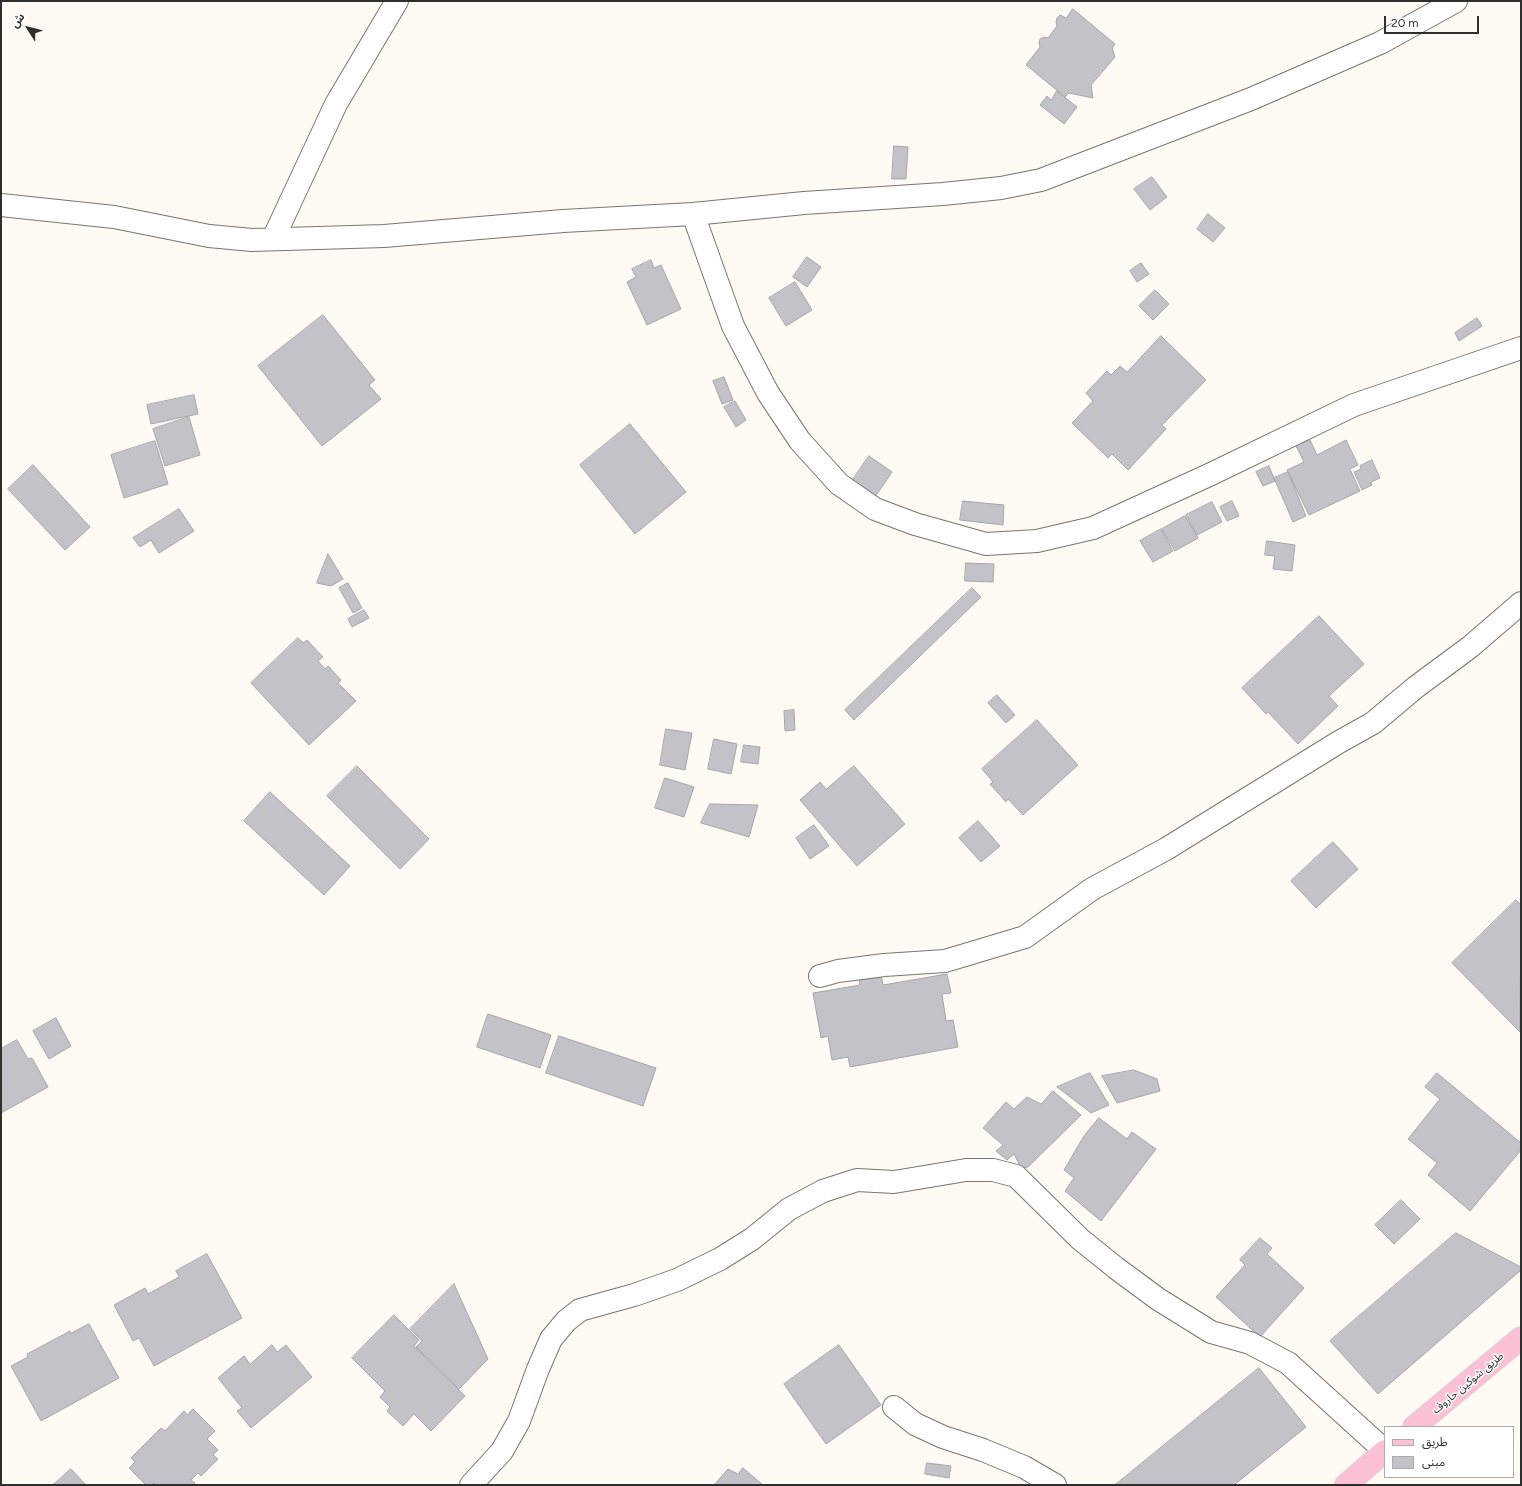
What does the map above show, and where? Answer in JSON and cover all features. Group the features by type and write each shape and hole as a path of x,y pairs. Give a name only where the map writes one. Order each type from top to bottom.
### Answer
{"main road":[{"name":"طريق شوكين حاروف","path":"1415,1426 1521,1338"},
{"path":"1346,1485 1384,1452"}],"street":[{"path":"273,239 336,104 397,1"},
{"path":"1,205 114,217 209,236 252,240 384,236 563,221 692,214 804,203 1001,188 1041,180 1251,99 1380,44 1456,1"},
{"path":"692,214 733,326 761,379 800,441 838,484 875,509 914,524 986,544 1037,541 1093,528 1209,475 1354,405 1521,348"},
{"path":"820,976 838,971 884,965 945,961 1025,937 1092,888 1166,849 1339,742 1373,723 1416,687 1470,647 1521,603"},
{"path":"471,1485 502,1451 519,1421 538,1369 551,1339 566,1322 580,1310 634,1295 677,1280 720,1259 752,1238 789,1209 823,1191 857,1180 894,1182 966,1170 993,1170 1016,1176 1080,1239 1158,1299 1211,1332 1250,1343 1288,1363 1384,1450"},
{"path":"894,1408 915,1424 943,1438 983,1450 1024,1467 1055,1485"}],"building":[{"path":"1073,9 1115,44 1112,48 1115,57 1091,85 1093,98 1069,93 1065,97 1026,65 1040,47 1040,39 1044,37 1048,38 1057,26 1057,18 1060,15 1066,18"},
{"path":"1057,91 1077,107 1064,124 1040,105 1047,96 1051,100"},
{"path":"894,146 908,147 906,179 892,179"},
{"path":"1152,177 1167,197 1150,210 1134,189"},
{"path":"1208,214 1225,228 1213,242 1197,229"},
{"path":"807,257 821,267 807,287 793,277"},
{"path":"651,260 654,268 661,265 681,309 647,325 627,282 636,277 632,269"},
{"path":"1141,263 1149,274 1137,282 1130,271"},
{"path":"795,282 812,310 786,326 769,298"},
{"path":"1155,290 1169,304 1153,320 1139,306"},
{"path":"323,315 375,380 369,385 381,399 322,446 258,366"},
{"path":"1477,318 1482,326 1459,341 1455,333"},
{"path":"1161,336 1206,380 1162,425 1166,429 1128,470 1112,454 1108,458 1072,423 1093,401 1086,393 1107,371 1111,375 1120,366 1127,372"},
{"path":"724,377 733,400 722,404 713,381"},
{"path":"194,395 198,414 151,424 147,405"},
{"path":"735,401 746,420 736,427 724,407"},
{"path":"189,417 200,455 165,466 153,429"},
{"path":"630,424 686,492 635,534 580,465"},
{"path":"1310,440 1317,455 1346,440 1358,465 1350,469 1360,491 1309,515 1287,470 1304,462 1296,446"},
{"path":"155,441 168,484 124,498 111,455"},
{"path":"869,456 892,472 875,497 852,481"},
{"path":"1372,460 1380,478 1371,482 1372,485 1362,490 1354,472 1361,469 1360,466"},
{"path":"33,465 90,527 65,550 8,489"},
{"path":"1269,466 1275,481 1263,486 1256,472"},
{"path":"1288,472 1306,516 1293,522 1274,478"},
{"path":"963,501 1004,505 1003,525 960,520"},
{"path":"1232,501 1239,516 1227,521 1220,507"},
{"path":"1212,502 1222,522 1197,535 1186,515"},
{"path":"179,509 194,531 159,553 151,540 140,547 133,538"},
{"path":"1185,516 1198,538 1175,551 1162,529"},
{"path":"1161,529 1173,551 1153,562 1140,541"},
{"path":"1267,541 1295,545 1292,571 1273,569 1275,556 1265,555"},
{"path":"328,554 343,579 331,586 317,583"},
{"path":"966,563 994,564 993,582 965,581"},
{"path":"348,583 362,608 353,613 339,588"},
{"path":"972,588 981,597 854,720 845,710"},
{"path":"364,610 369,618 352,627 348,619"},
{"path":"1319,616 1364,664 1329,696 1338,706 1298,744 1268,712 1266,714 1242,688"},
{"path":"298,638 303,643 307,640 323,657 318,661 325,669 328,666 341,680 338,683 356,701 309,745 251,683"},
{"path":"997,695 1015,715 1006,723 988,703"},
{"path":"794,710 795,730 785,731 784,711"},
{"path":"1037,720 1078,765 1023,815 1008,799 1006,802 990,784 993,782 982,769"},
{"path":"666,729 692,733 685,770 660,765"},
{"path":"714,739 737,744 731,774 708,769"},
{"path":"744,745 760,747 758,764 741,762"},
{"path":"357,766 429,839 400,869 327,796"},
{"path":"854,766 905,824 857,866 800,800 820,782 826,789"},
{"path":"665,778 694,787 684,817 655,808"},
{"path":"270,792 350,866 324,895 244,821"},
{"path":"710,804 758,805 749,837 701,823"},
{"path":"978,821 1000,846 981,862 959,838"},
{"path":"814,825 829,846 810,859 796,838"},
{"path":"1333,842 1358,869 1316,908 1291,881"},
{"path":"1516,900 1521,905 1520,1032 1452,963"},
{"path":"881,974 883,985 947,974 951,993 942,994 946,1021 953,1020 958,1047 850,1067 848,1057 832,1060 828,1036 821,1038 813,993 860,985 859,978"},
{"path":"488,1014 551,1035 540,1068 477,1047"},
{"path":"56,1018 71,1046 49,1059 33,1031"},
{"path":"559,1036 656,1068 643,1106 546,1073"},
{"path":"17,1040 28,1059 32,1058 48,1087 1,1113 1,1049"},
{"path":"1134,1070 1157,1079 1160,1091 1117,1103 1102,1076"},
{"path":"1090,1073 1109,1105 1091,1113 1057,1087"},
{"path":"1437,1073 1521,1143 1521,1150 1470,1211 1428,1175 1437,1163 1408,1139 1440,1099 1425,1087"},
{"path":"1053,1091 1081,1115 1028,1167 1021,1168 1014,1154 1007,1160 996,1151 1003,1145 983,1128 1006,1102 1014,1109 1027,1097 1041,1104"},
{"path":"1099,1118 1127,1139 1132,1132 1156,1149 1101,1221 1065,1191 1074,1178 1064,1170 1084,1136"},
{"path":"1401,1200 1420,1219 1394,1244 1375,1225"},
{"path":"1456,1233 1521,1267 1521,1270 1378,1394 1330,1341"},
{"path":"1260,1238 1272,1248 1267,1254 1304,1288 1260,1337 1216,1297 1245,1265 1240,1260"},
{"path":"207,1254 242,1318 154,1366 139,1338 133,1341 114,1305 145,1288 148,1294 179,1277 176,1271"},
{"path":"454,1284 488,1359 459,1389 416,1347 422,1341 410,1329"},
{"path":"394,1315 419,1340 414,1346 465,1396 431,1431 414,1414 403,1426 387,1411 390,1407 380,1397 385,1391 352,1358"},
{"path":"89,1324 119,1378 41,1421 11,1366 28,1357 27,1354 70,1331 71,1333"},
{"path":"272,1345 277,1352 286,1345 312,1377 251,1428 237,1411 242,1408 218,1378 244,1356 250,1364"},
{"path":"839,1345 881,1405 826,1444 784,1384"},
{"path":"1259,1368 1306,1427 1234,1485 1115,1485"},
{"path":"193,1409 215,1431 207,1439 218,1450 213,1455 218,1459 201,1476 198,1473 191,1480 195,1483 193,1485 156,1485 154,1483 152,1485 146,1485 129,1468 135,1462 131,1458 161,1428 165,1431 184,1411 187,1415"},
{"path":"927,1463 951,1466 949,1478 925,1474"},
{"path":"743,1468 763,1485 714,1485 728,1469 738,1474"},
{"path":"71,1469 86,1485 53,1485"}]}
